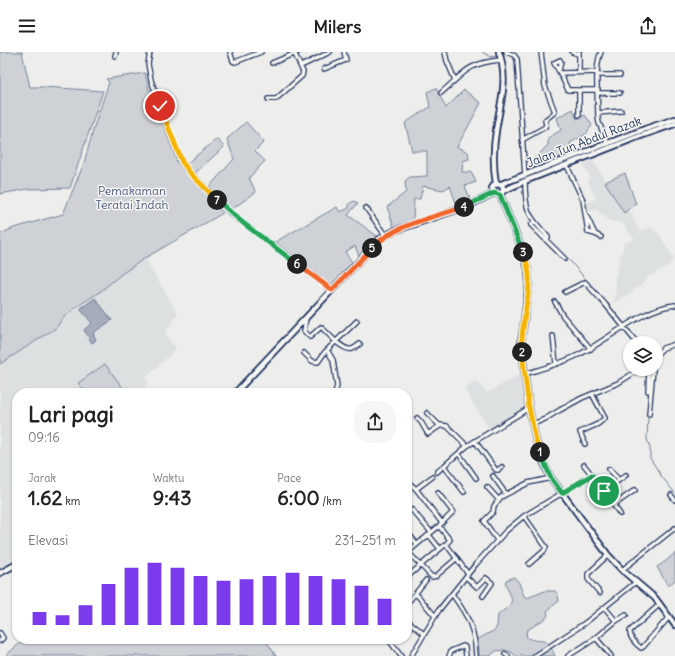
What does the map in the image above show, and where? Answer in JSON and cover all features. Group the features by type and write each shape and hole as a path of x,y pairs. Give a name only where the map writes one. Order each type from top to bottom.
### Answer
{"main road":[{"path":"500,55 504,92 495,139 494,162 498,184 503,187 502,193 527,262 529,276 528,291 521,336 524,374 529,408 538,449 551,478 608,555 622,570 651,594 675,625"},
{"name":"Jalan Tun Abdul Razak","path":"498,184 525,179 569,163 675,119"},
{"name":"Jalan Tun Abdul Razak","path":"569,163 608,144 675,124"},
{"name":"Jalan Tun Abdul Razak","path":"502,193 525,179"},
{"path":"494,193 492,188 498,184"},
{"path":"240,388 375,244 385,236 401,228 468,206 494,193 502,193"},
{"path":"0,574 12,567"}],"street":[{"path":"150,52 148,64 150,80 169,131 186,168 230,213 332,290"},
{"path":"230,52 233,61 235,62 261,52"},
{"path":"268,98 276,98 302,76 303,72 296,52 272,63"},
{"path":"301,66 330,52"},
{"path":"324,69 346,60 344,52"},
{"path":"445,52 455,80"},
{"path":"441,93 465,71 490,61 506,52 514,55 517,59 526,208 533,223 565,259"},
{"path":"522,140 545,127 545,120 555,112 545,86 541,52"},
{"path":"572,52 579,53 579,72"},
{"path":"600,52 597,74 599,124 608,144"},
{"path":"620,76 560,71 567,90 620,93"},
{"path":"579,91 579,115"},
{"path":"598,112 621,111"},
{"path":"569,163 582,200 588,232 601,237"},
{"path":"366,208 385,236"},
{"path":"585,213 591,222 595,234"},
{"path":"565,292 585,282 632,336"},
{"path":"555,302 563,316 591,348"},
{"path":"524,374 579,355 642,316 659,308 675,305"},
{"path":"306,318 304,332 310,337 321,327 336,341 348,349 352,349 360,344"},
{"path":"304,353 310,360 317,362 320,361 327,350 357,321"},
{"path":"553,336 556,364"},
{"path":"663,348 675,344"},
{"path":"327,350 333,360 337,388"},
{"path":"532,424 545,419 592,394 618,383 629,376"},
{"path":"648,391 649,376"},
{"path":"649,414 652,376"},
{"path":"585,444 580,432 598,424 605,418 592,394"},
{"path":"437,472 467,446 529,408"},
{"path":"427,413 440,426"},
{"path":"417,418 428,434 440,426 447,426 467,446"},
{"path":"475,441 496,470 502,467"},
{"path":"459,454 476,478"},
{"path":"584,465 620,514"},
{"path":"444,466 464,492"},
{"path":"609,469 619,480"},
{"path":"411,656 435,616 497,540 524,516 592,475"},
{"path":"604,491 626,475"},
{"path":"493,476 506,494"},
{"path":"416,489 432,477"},
{"path":"497,540 484,521 493,512 494,506 498,500 506,494 528,483 551,478"},
{"path":"412,485 442,523"},
{"path":"487,487 498,500"},
{"path":"614,505 634,490"},
{"path":"412,548 454,512 438,493"},
{"path":"671,494 675,500"},
{"path":"412,510 440,549"},
{"path":"524,516 546,547 544,551 529,564"},
{"path":"412,572 450,540 439,526"},
{"path":"622,570 675,528"},
{"path":"412,538 417,544"},
{"path":"446,544 477,587 486,578 492,583 483,596"},
{"path":"600,593 588,579 588,574 608,555"},
{"path":"412,556 431,577 434,577 457,558"},
{"path":"412,598 426,580"},
{"path":"535,656 585,623 636,582"},
{"path":"415,594 435,616"},
{"path":"452,594 471,626 475,638 476,656"},
{"path":"660,604 630,631 630,636 641,648 669,617"},
{"path":"605,608 616,621"},
{"path":"568,656 596,638 616,621 626,616"},
{"path":"412,624 424,634"},
{"path":"0,633 3,638 0,641"},
{"path":"596,638 610,655"},
{"path":"392,644 401,656"},
{"path":"450,656 451,651 463,646 465,647 466,656"},
{"path":"603,656 610,655"}],"shaded area":[{"path":"593,160 621,209 634,214 632,217 640,231 652,227 655,232 658,232 674,259 667,267 650,276 632,293 621,298 615,303 615,278 624,243 635,239 628,232 623,223 609,221 596,209 590,212 587,204 596,198 587,180 590,178 583,164"},
{"path":"145,258 178,314 165,332 176,349 145,379 149,382 145,388 12,388 12,564 0,570 0,364 56,328 63,318 75,308 101,291 120,275"},
{"path":"521,374 527,407 490,430 464,389 476,380 487,393"}],"green space":[{"path":"0,52 22,52 30,87 103,91 70,188 28,189 0,194"},
{"name":"Pemakaman Teratai Indah","path":"145,73 149,90 177,162 223,213 145,258 120,275 101,291 75,308 63,318 56,328 0,364 0,234 14,228 63,214 84,163 109,82 106,79"},
{"path":"436,88 446,108 464,90 481,103 457,147 468,152 469,159 463,161 462,172 471,172 476,182 465,186 471,201 457,206 450,186 443,190 423,186 420,199 414,199 413,220 394,227 387,207 406,192 405,181 410,177 427,176 427,151 412,151 405,123 430,107 427,92"},
{"path":"573,109 577,119 585,115 592,125 586,134 570,143 573,153 540,168 536,162 533,163 533,160 548,145 548,138 561,130 557,118"},
{"path":"246,122 264,142 255,151 265,161 249,178 256,192 232,209 209,187 234,159 227,139"},
{"path":"217,139 224,147 194,174 186,164"},
{"path":"625,173 636,204 624,213 605,182"},
{"path":"354,201 358,203 348,215 377,236 359,256 355,246 345,252 352,262 331,286 275,242 337,207 340,212 349,208 349,204"},
{"path":"105,364 123,388 82,388 78,383"},
{"path":"675,553 675,580 668,586 657,567"},
{"path":"514,577 519,583 524,596 527,598 545,591 555,591 558,595 559,601 547,611 548,615 546,618 526,631 527,638 544,641 552,649 555,656 516,656 505,650 496,651 490,656 479,656 478,639 495,630 498,615 511,603 511,597 506,587 506,580"},
{"path":"19,644 268,644 276,656 5,656"}],"water":[{"path":"95,298 112,320 93,333 96,340 92,343 84,330 92,323 80,309"}],"waterway":[{"path":"482,52 491,57 498,56"},
{"path":"519,62 521,93"},
{"path":"527,188 528,201"},
{"path":"534,225 539,229"},
{"path":"548,239 571,262 600,296"},
{"path":"631,333 634,336"},
{"path":"648,416 647,439 650,448 650,458 662,477 675,493"}],"route":[{"path":"160,106 182,162 191,174 225,208 243,223 332,290 375,244 385,236 401,228 468,206 494,193 500,195 527,262 529,283 521,343 529,408 538,449 551,478 562,493 592,475 604,491"}]}
